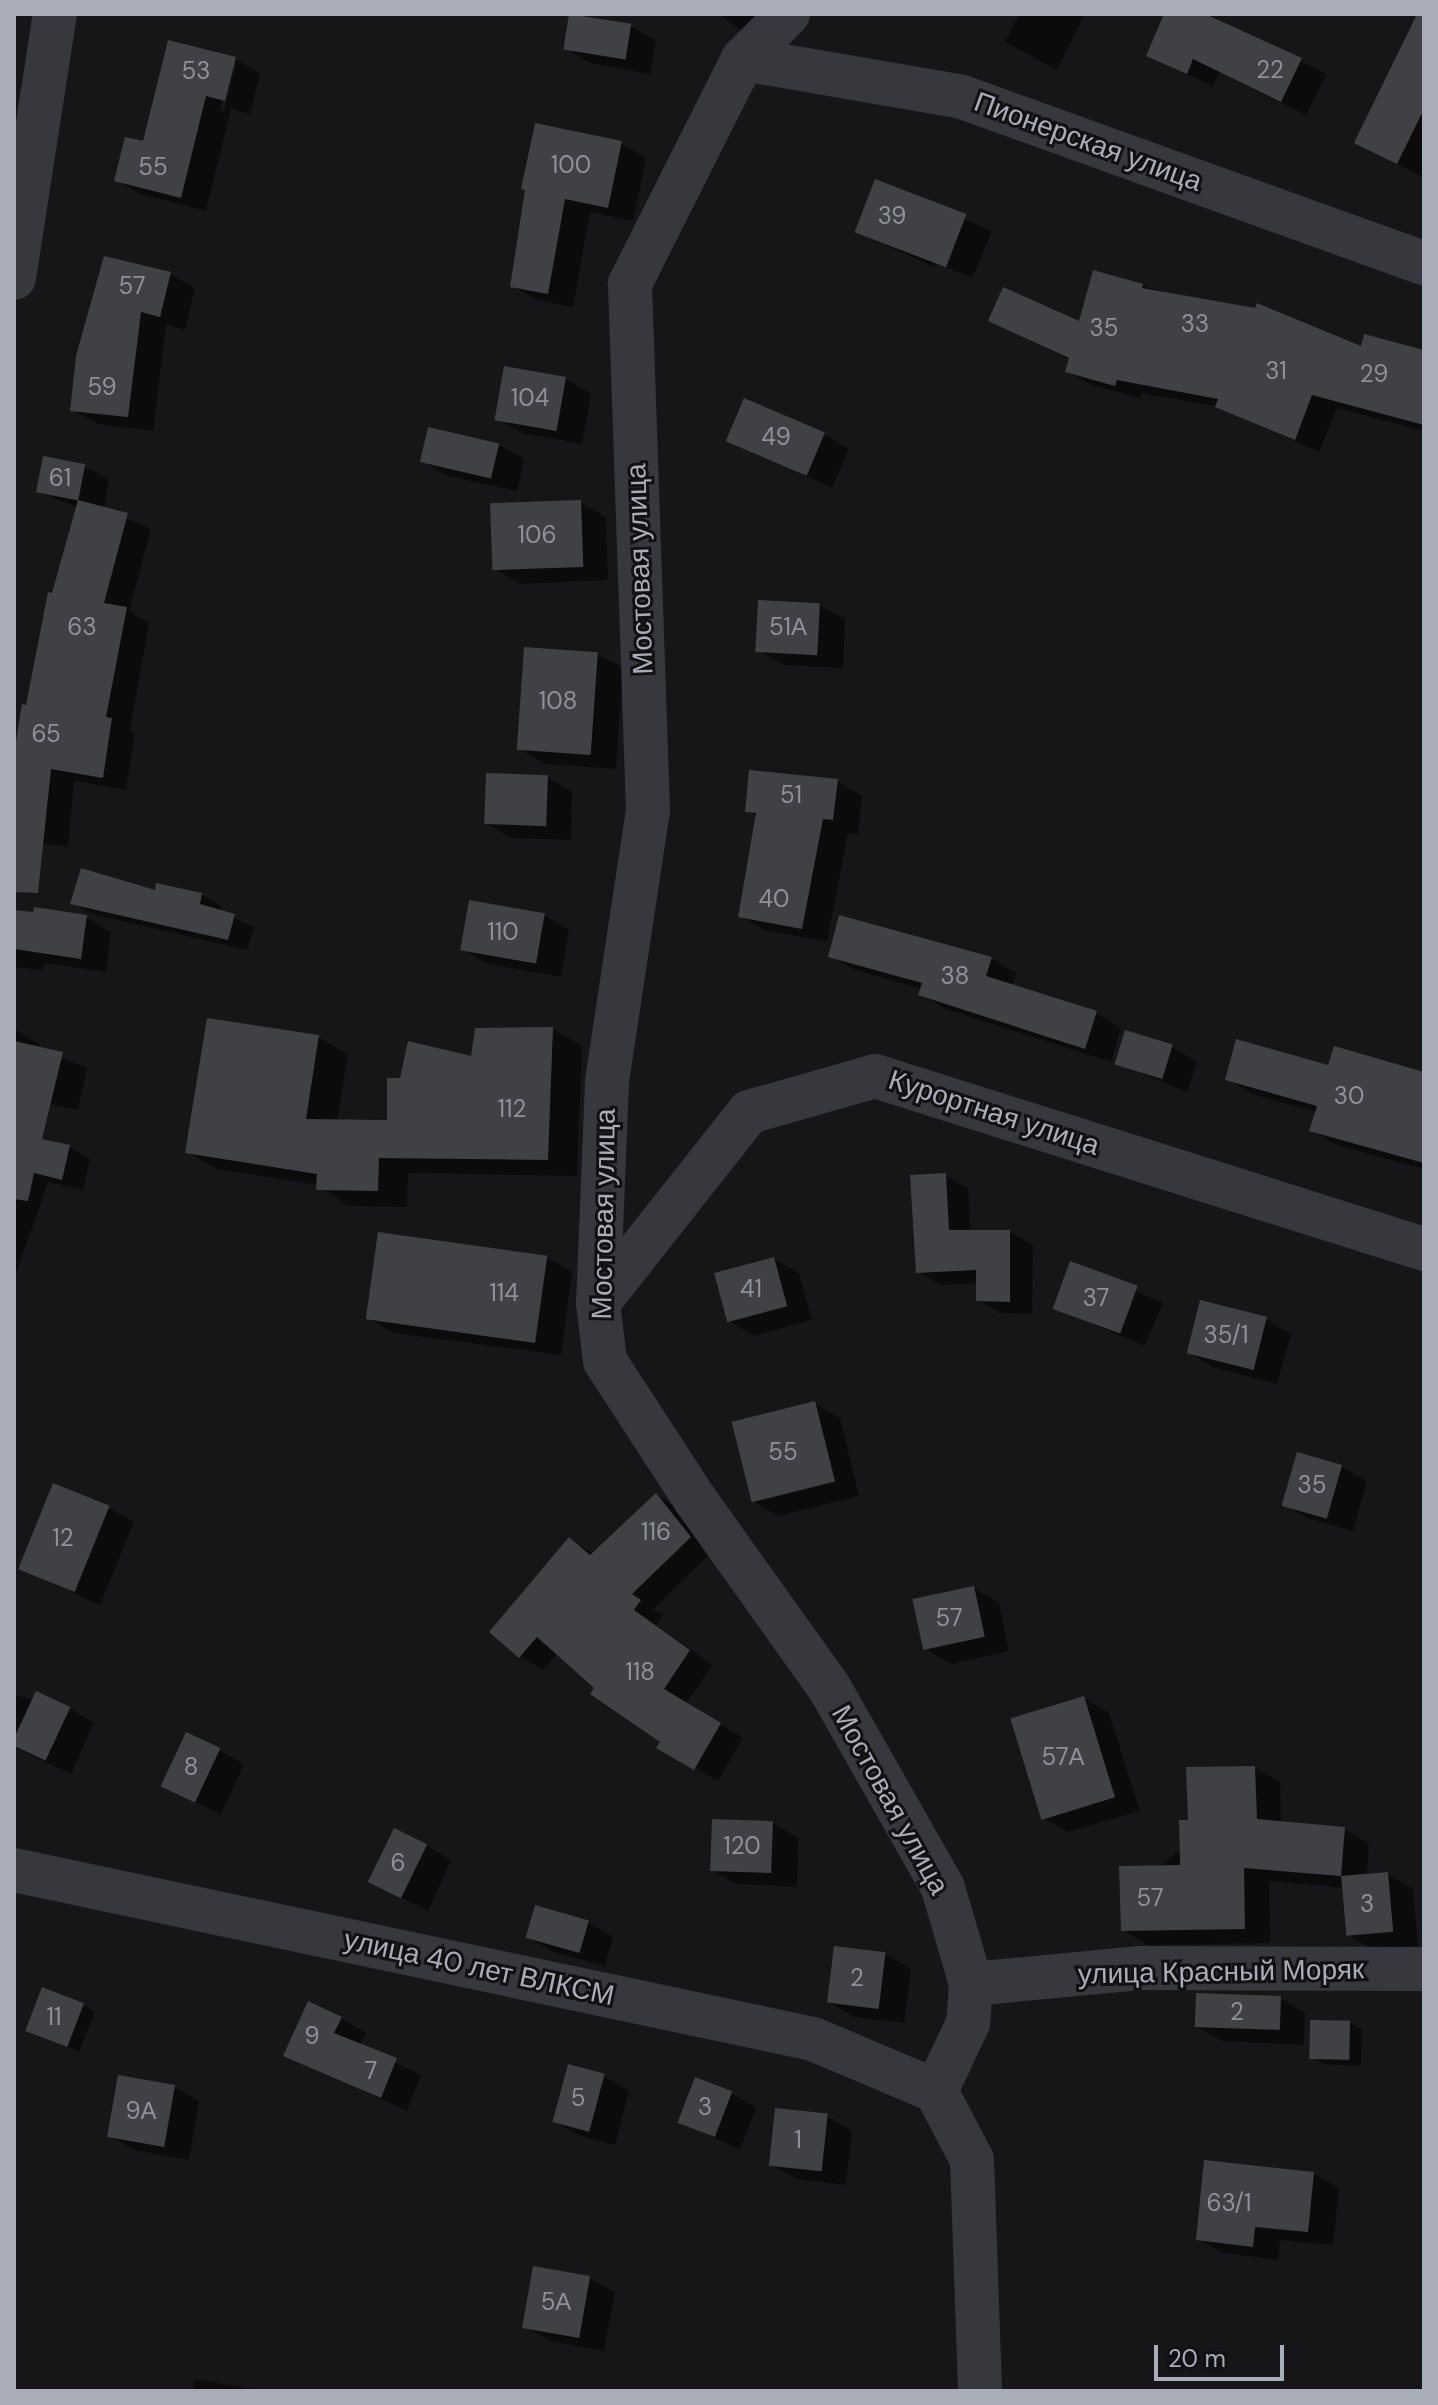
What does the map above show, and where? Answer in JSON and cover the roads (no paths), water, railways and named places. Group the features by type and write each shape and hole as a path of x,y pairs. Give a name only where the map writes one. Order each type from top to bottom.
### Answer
{"street":[{"path":"14,278 55,14"},
{"name":"Мостовая улица","path":"788,14 743,59 630,284 648,810 607,1082 598,1303 605,1361 694,1498 829,1687 943,1888 971,1984 968,2023 936,2091"},
{"name":"Пионерская улица","path":"743,59 962,97 1424,263"},
{"name":"Курортная улица","path":"598,1303 749,1112 875,1076 1424,1249"},
{"name":"улица 40 лет ВЛКСМ","path":"14,1870 813,2039 936,2091"},
{"name":"улица Красный Моряк","path":"971,1984 1140,1968 1424,1969"},
{"path":"936,2091 972,2160 980,2391"}]}
